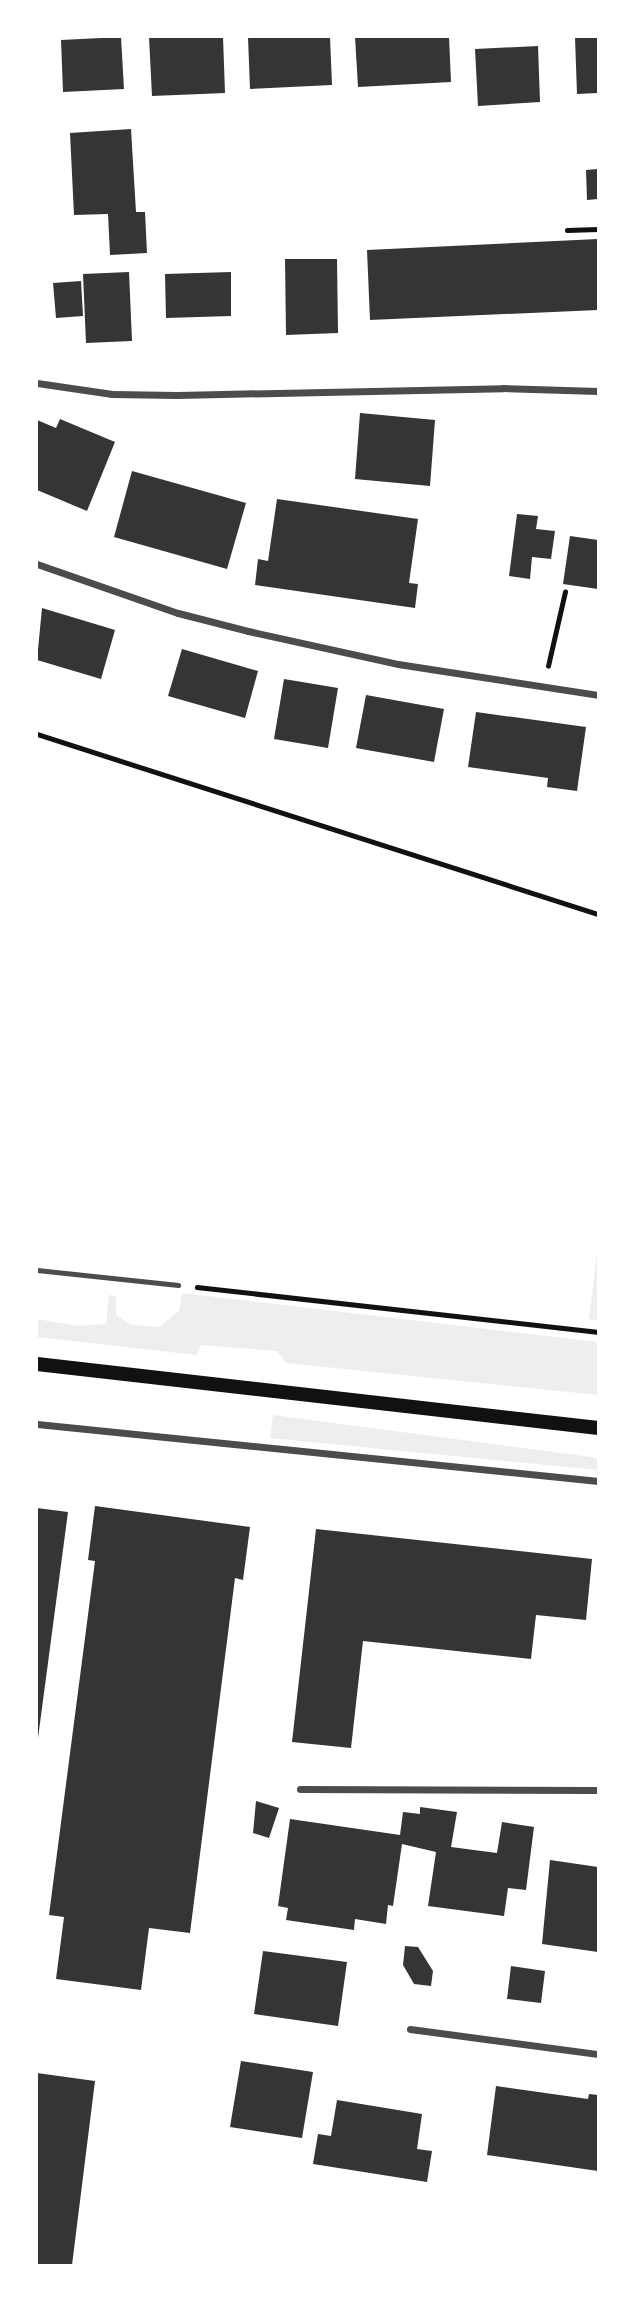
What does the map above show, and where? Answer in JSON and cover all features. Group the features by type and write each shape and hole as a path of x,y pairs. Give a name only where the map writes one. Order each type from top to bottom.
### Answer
{"main road":[{"path":"37,1364 598,1428"}],"street":[{"path":"37,383 112,394 177,395 503,388 598,391"},
{"path":"37,564 178,613 248,631 398,664 598,695"},
{"path":"37,1424 598,1480"},
{"path":"300,1789 598,1790"},
{"path":"410,2029 598,2054"}],"lane":[{"path":"37,1270 178,1285"}],"path":[{"path":"567,230 598,229"},
{"path":"542,687 565,592"},
{"path":"37,734 598,914"},
{"path":"178,1285 598,1332"}],"shaded area":[{"path":"598,1244 598,1320 589,1319"},
{"path":"182,1293 598,1342 598,1395 286,1363 277,1351 201,1345 196,1355 37,1337 37,1319 78,1326 106,1324 109,1295 116,1296 116,1315 131,1325 159,1327 179,1311"},
{"path":"273,1415 598,1458 598,1470 270,1438"}],"building":[{"path":"121,37 124,89 63,92 61,40"},
{"path":"149,37 223,37 225,93 152,96"},
{"path":"248,37 330,37 332,85 250,89"},
{"path":"355,37 449,37 451,82 358,87"},
{"path":"575,37 598,37 598,93 577,94"},
{"path":"538,46 540,102 478,106 475,49"},
{"path":"131,129 136,212 145,212 147,253 110,255 108,214 74,215 70,133"},
{"path":"598,169 598,199 587,200 586,170"},
{"path":"598,239 598,310 370,320 367,250"},
{"path":"285,259 337,259 338,333 286,335"},
{"path":"129,272 132,341 86,343 83,274"},
{"path":"231,272 231,316 166,318 165,274"},
{"path":"81,281 83,316 56,318 53,283"},
{"path":"360,413 435,420 430,486 355,479"},
{"path":"60,419 115,442 87,511 37,490 37,420 56,428"},
{"path":"132,471 246,503 227,569 114,537"},
{"path":"277,499 418,519 409,583 418,584 415,608 255,585 258,559 268,561"},
{"path":"517,514 538,516 536,529 555,531 551,559 532,557 530,579 509,576"},
{"path":"570,536 598,540 598,589 563,584"},
{"path":"42,608 115,630 101,679 37,660"},
{"path":"182,649 258,671 245,718 168,696"},
{"path":"284,679 338,688 328,748 274,739"},
{"path":"366,695 444,709 434,762 356,748"},
{"path":"476,712 586,727 577,791 547,787 548,778 468,767"},
{"path":"95,1506 250,1527 243,1580 235,1578 190,1933 149,1928 141,1990 56,1979 64,1917 49,1915 95,1561 88,1560"},
{"path":"37,1508 68,1512 38,1738 37,1738"},
{"path":"316,1529 592,1559 586,1620 536,1615 531,1659 363,1641 351,1748 292,1742"},
{"path":"256,1801 279,1808 269,1838 253,1833"},
{"path":"420,1807 457,1812 451,1847 497,1853 502,1822 534,1827 526,1890 508,1888 504,1916 428,1906 436,1852 402,1844 393,1906 388,1905 386,1924 355,1919 354,1930 286,1920 288,1908 278,1906 290,1819 400,1835 403,1812 420,1814"},
{"path":"550,1860 598,1867 598,1952 542,1944"},
{"path":"405,1946 418,1947 433,1971 431,1986 414,1984 403,1965"},
{"path":"263,1951 347,1962 338,2026 254,2014"},
{"path":"511,1966 545,1971 541,2003 507,1999"},
{"path":"241,2061 313,2072 302,2138 230,2127"},
{"path":"37,2073 95,2081 72,2265 37,2265"},
{"path":"496,2086 588,2099 589,2094 598,2095 598,2171 487,2155"},
{"path":"337,2100 422,2114 417,2149 432,2151 427,2182 313,2164 318,2134 331,2136"}]}
